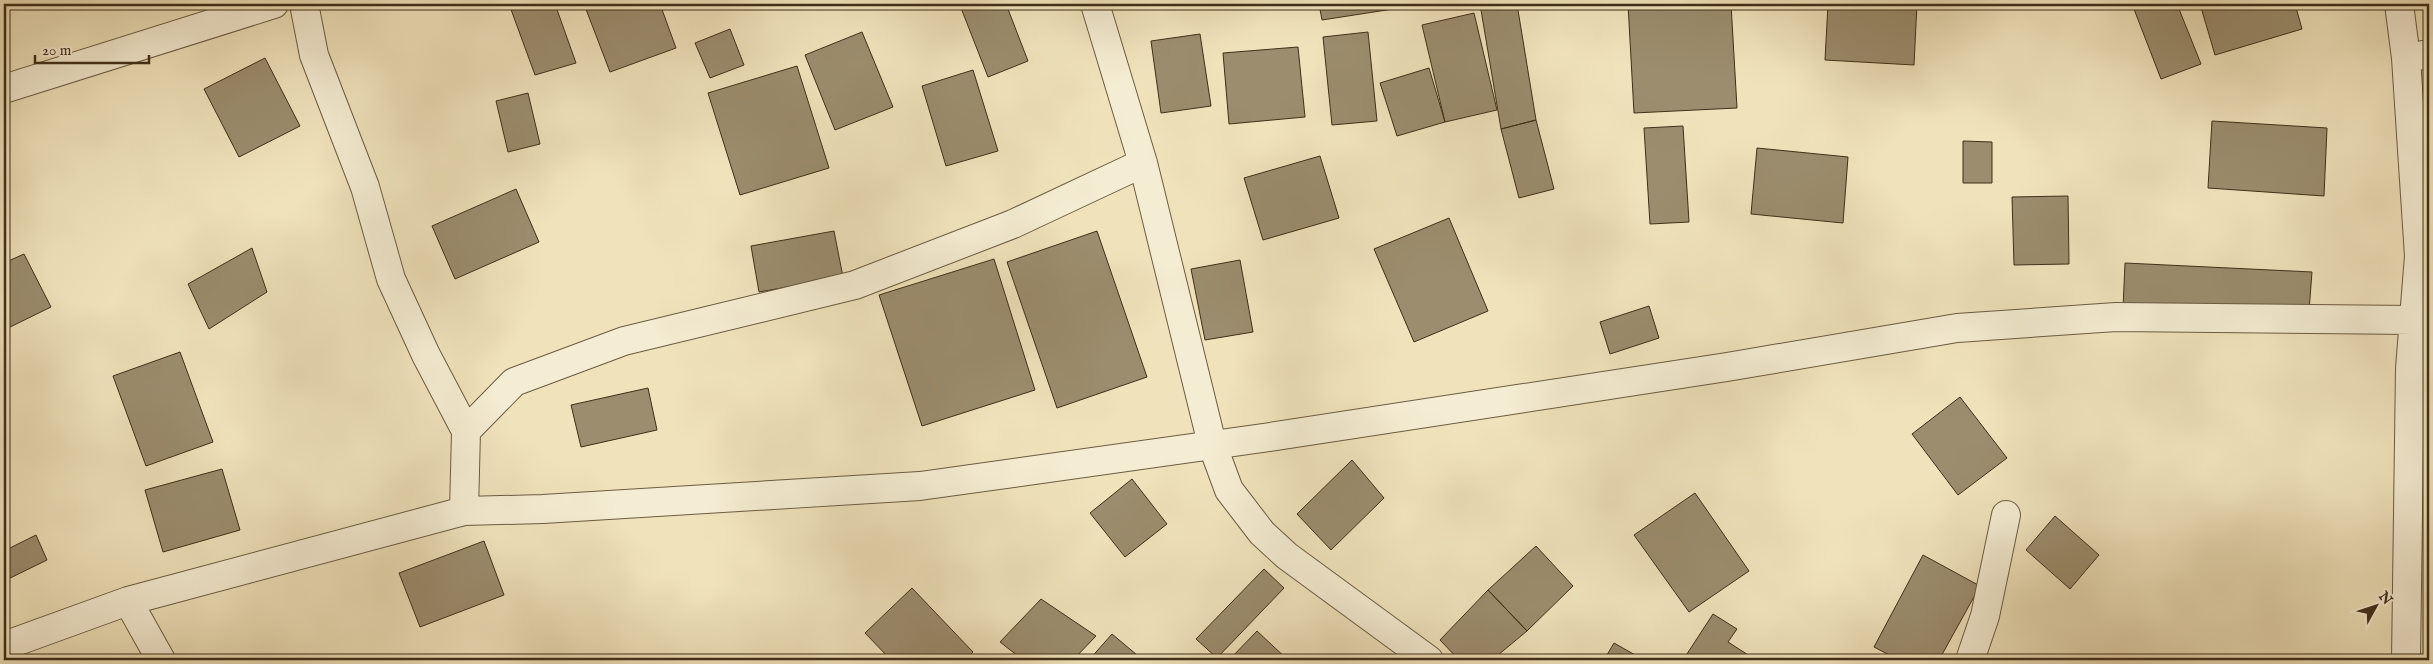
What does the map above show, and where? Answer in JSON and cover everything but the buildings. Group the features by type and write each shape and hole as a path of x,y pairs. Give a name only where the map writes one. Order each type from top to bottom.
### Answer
{"street":[{"path":"4,89 168,38 205,24 274,4"},
{"path":"304,4 314,55 366,187 391,279 426,355 466,431 464,511"},
{"path":"1095,4 1143,163 1212,444 1229,490 1262,533 1287,556 1429,660"},
{"path":"2399,4 2418,56 2419,256 2410,368 2406,660"},
{"path":"466,431 514,382 624,341 855,284 1013,224 1143,163"},
{"path":"4,646 128,601 464,511 543,509 920,486 1270,437 1717,369 1957,328 2116,317 2413,320"},
{"path":"1970,660 1985,616 2006,515"},
{"path":"128,601 161,660"}]}
